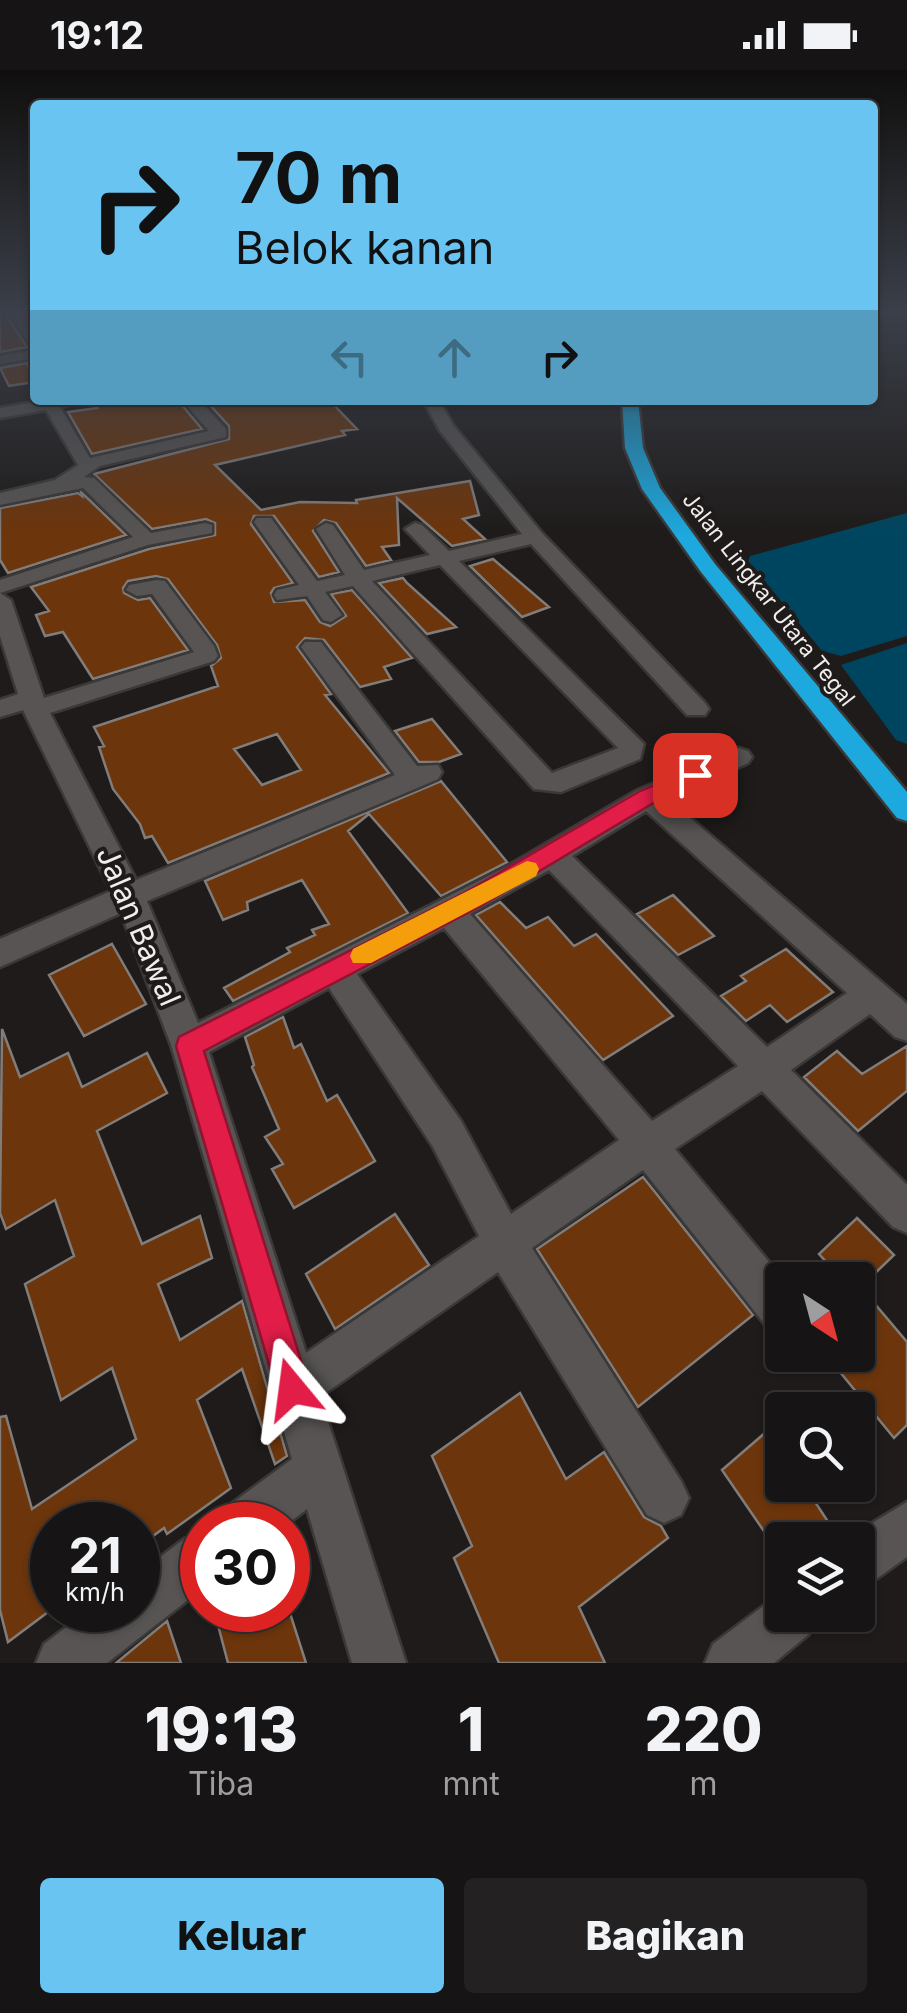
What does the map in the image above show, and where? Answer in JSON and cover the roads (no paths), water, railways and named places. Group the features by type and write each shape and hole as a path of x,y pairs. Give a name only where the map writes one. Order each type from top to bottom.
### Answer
{"highway":[{"name":"Jalan Lingkar Utara Tegal","path":"630,405 634,448 651,489 708,568 907,811"}],"street":[{"path":"0,413 45,405"},
{"path":"52,405 74,449 87,465"},
{"path":"61,484 87,465 220,434 194,405"},
{"path":"434,405 446,428 535,537 696,709"},
{"path":"0,499 61,484 88,482 146,539"},
{"path":"264,522 332,614"},
{"path":"6,592 146,539 204,529"},
{"path":"326,529 358,578 544,782 561,782 631,752 631,744 602,714 415,530"},
{"path":"286,595 535,537"},
{"path":"42,702 206,656 158,586 137,590"},
{"name":"Jalan Bawal","path":"6,592 42,702 142,892 189,1046 309,1379 320,1468 379,1663"},
{"path":"0,954 183,872 420,776 312,646"},
{"path":"189,1046 449,912 648,796 739,757"},
{"path":"648,796 907,1026"},
{"path":"552,855 907,1213"},
{"path":"449,912 647,1144 765,1291"},
{"path":"334,968 448,1134 505,1244 664,1498"},
{"path":"309,1379 647,1144 872,994"},
{"path":"275,1502 320,1468"},
{"path":"875,1549 907,1527"},
{"path":"160,1589 180,1574"},
{"path":"64,1663 104,1632"},
{"path":"732,1663 769,1632"}],"water":[{"path":"907,513 907,636 841,656 822,651 748,561 750,556"},
{"path":"907,643 907,744 896,740 841,665"}]}
